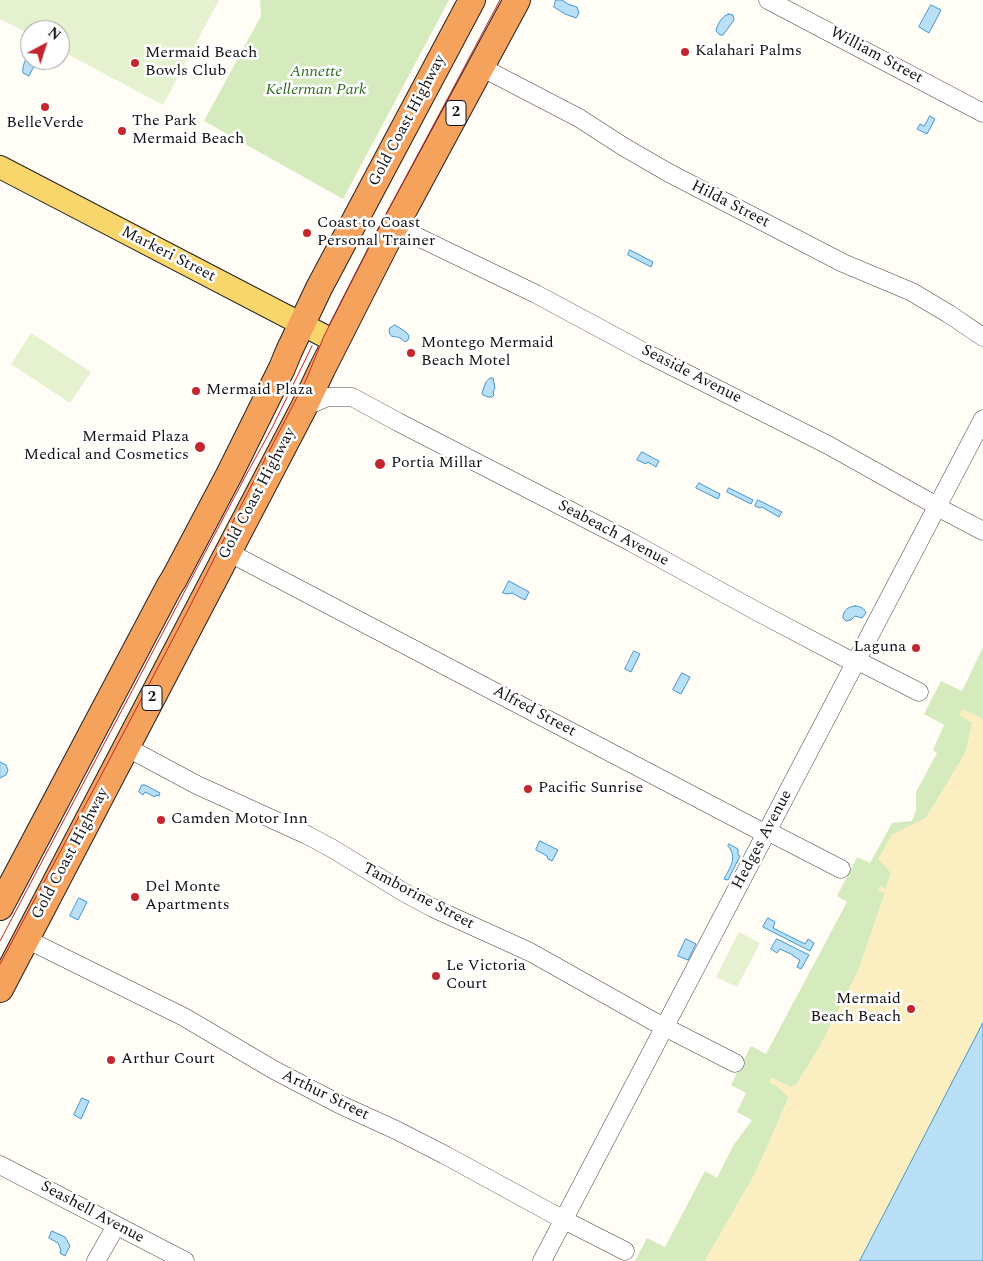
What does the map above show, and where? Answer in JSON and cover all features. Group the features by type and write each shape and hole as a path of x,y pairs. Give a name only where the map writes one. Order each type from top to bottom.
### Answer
{"highway":[{"name":"Gold Coast Highway","path":"0,907 188,552 282,368 352,225 472,0"},
{"name":"Gold Coast Highway","path":"0,989 309,396 395,226 517,0"},
{"path":"282,368 309,396"}],"main road":[{"name":"Markeri Street","path":"0,167 336,342"}],"street":[{"name":"William Street","path":"768,0 983,113"},
{"name":"Hilda Street","path":"481,67 579,118 669,174 835,260 912,292 983,337"},
{"name":"Seaside Avenue","path":"395,226 536,294 644,352 835,449 983,531"},
{"name":"Seabeach Avenue","path":"309,396 352,397 402,425 630,542 758,612 855,662 862,663 919,692"},
{"name":"Hedges Avenue","path":"542,1261 983,419"},
{"name":"Alfred Street","path":"228,552 766,834 773,834 841,869"},
{"name":"Tamborine Street","path":"126,747 203,788 307,835 418,901 530,952 665,1027 735,1063"},
{"name":"Arthur Street","path":"26,939 184,1017 274,1070 341,1105 445,1154 564,1220 625,1251"},
{"name":"Seashell Avenue","path":"0,1165 184,1261"},
{"path":"96,1261 116,1226"}],"green space":[{"name":"Mermaid Beach Bowls Club","path":"0,0 219,0 163,105 70,55 70,20 20,20 20,29 0,19"},
{"name":"Annette Kellerman Park","path":"260,0 449,0 343,199 204,121 261,16"},
{"path":"31,333 91,372 70,403 11,364"},
{"path":"983,647 983,719 976,716 972,723 966,752 926,818 892,835 891,873 886,889 878,889 885,893 858,972 820,1046 796,1085 790,1087 772,1078 769,1082 776,1085 789,1097 756,1172 705,1261 635,1261 647,1238 665,1247 705,1171 717,1178 733,1146 752,1120 737,1112 746,1093 731,1085 751,1046 766,1054 847,902 837,896 857,857 870,863 892,823 912,821 916,811 916,792 937,753 933,750 944,725 924,714 941,681 962,691"},
{"path":"739,932 760,943 737,987 716,977"}],"sand":[{"name":"Mermaid Beach Beach","path":"963,709 983,719 983,1103 903,1261 705,1261 756,1172 789,1098 776,1085 769,1082 771,1078 790,1087 796,1085 820,1046 858,972 885,894 878,890 880,886 886,889 891,873 878,859 892,835 926,818 966,752 972,723 959,715"}],"water":[{"path":"556,0 562,0 577,7 579,13 576,18 554,7"},
{"path":"931,5 941,10 929,33 919,27"},
{"path":"729,14 733,15 734,20 723,35 720,35 716,31 718,26 723,18"},
{"path":"23,70 32,70 29,76 23,73"},
{"path":"930,116 935,119 927,134 917,129 920,124 924,126"},
{"path":"630,250 653,262 651,267 628,255"},
{"path":"395,325 406,332 409,336 408,340 405,342 398,337 390,335 390,328"},
{"path":"493,378 495,388 494,395 488,397 482,393 486,382"},
{"path":"642,452 659,461 656,467 648,462 646,464 637,460"},
{"path":"699,483 720,494 718,499 696,488"},
{"path":"729,488 753,500 751,504 727,492"},
{"path":"758,500 782,512 779,517 762,507 755,506"},
{"path":"509,581 529,592 525,600 512,593 503,593"},
{"path":"859,606 866,613 862,618 855,616 851,620 846,621 843,618 845,611"},
{"path":"634,651 640,654 631,672 625,669"},
{"path":"682,673 690,677 681,694 673,690"},
{"path":"0,762 6,765 8,770 6,775 0,778"},
{"path":"142,785 160,793 159,796 156,795 155,797 145,792 143,795 139,792"},
{"path":"540,841 558,850 552,861 536,850"},
{"path":"729,844 738,849 738,855 740,856 728,880 724,879 733,859"},
{"path":"79,898 87,902 78,920 70,916"},
{"path":"768,918 775,922 773,928 805,944 808,939 814,943 810,951 763,927"},
{"path":"686,939 696,944 688,960 678,956"},
{"path":"777,939 809,955 801,969 797,967 800,960 793,955 780,949 777,953 771,949"},
{"path":"983,1023 983,1261 860,1261"},
{"path":"82,1098 89,1101 81,1119 74,1115"},
{"path":"52,1231 65,1237 70,1246 65,1256 60,1253 61,1250 58,1243 49,1238"}],"tram line":[{"path":"0,964 187,612 306,380 324,336 383,220 500,0"},
{"path":"0,941 272,428 312,346"}],"place":[{"name":"Kalahari Palms","path":"685,52"},
{"name":"Mermaid Beach Bowls Club","path":"135,63"},
{"name":"BelleVerde","path":"45,107"},
{"name":"The Park Mermaid Beach","path":"122,131"},
{"name":"Coast to Coast Personal Trainer","path":"307,233"},
{"name":"Montego Mermaid Beach Motel","path":"411,353"},
{"name":"Mermaid Plaza","path":"196,391"},
{"name":"Mermaid Plaza Medical and Cosmetics","path":"200,447"},
{"name":"Portia Millar","path":"380,464"},
{"name":"Laguna","path":"916,648"},
{"name":"Pacific Sunrise","path":"528,789"},
{"name":"Camden Motor Inn","path":"161,820"},
{"name":"Del Monte Apartments","path":"135,897"},
{"name":"Le Victoria Court","path":"436,976"},
{"name":"Mermaid Beach Beach","path":"911,1009"},
{"name":"Arthur Court","path":"111,1060"}]}
